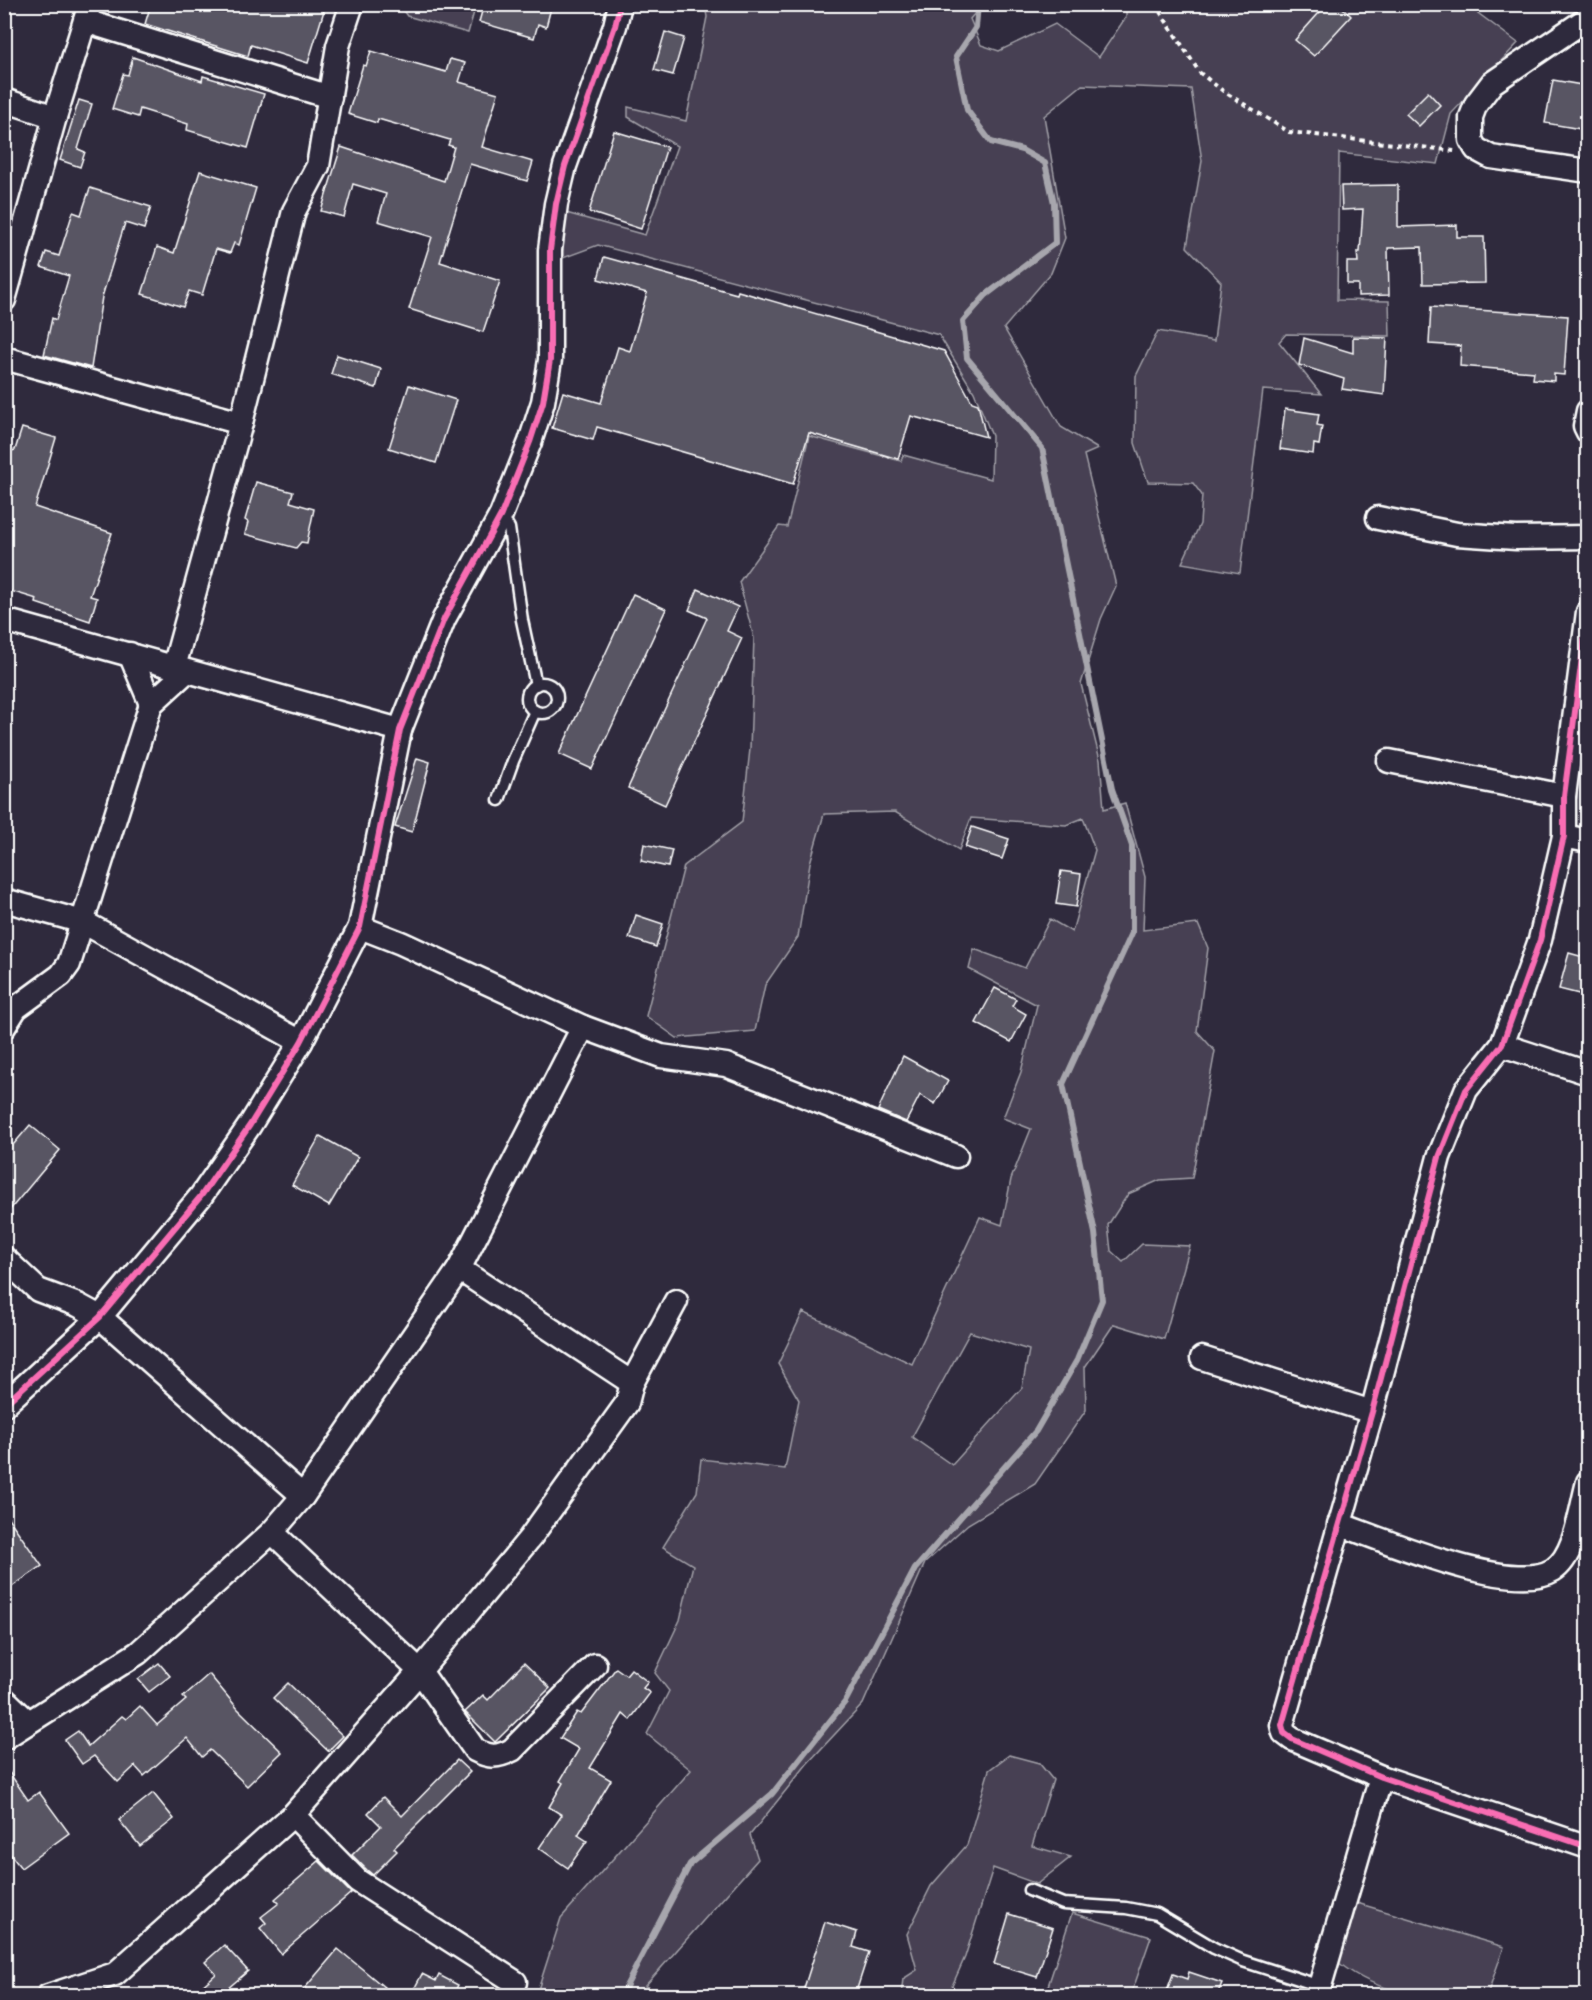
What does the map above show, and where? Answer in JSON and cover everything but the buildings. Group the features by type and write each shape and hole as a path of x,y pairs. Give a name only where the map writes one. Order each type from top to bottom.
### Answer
{"street":[{"path":"4,1027 16,1008 61,975 69,963 151,704 180,669 294,211 318,166 338,46 352,4"},
{"path":"4,1405 100,1317 201,1196 250,1125 301,1042 360,927 400,730 444,620 501,516 530,442 547,381 550,360 550,250 556,204 566,166 615,26 620,4"},
{"path":"4,300 55,117 87,13 330,97"},
{"path":"1587,18 1492,83 1482,95 1471,117 1471,140 1483,153 1491,157 1587,171"},
{"path":"4,100 55,117"},
{"path":"4,358 241,423"},
{"path":"1587,411 1587,432"},
{"path":"1378,518 1457,534 1516,538 1587,537"},
{"path":"1587,612 1564,796 1564,836 1540,940 1502,1045 1466,1090 1439,1157 1372,1412 1282,1725 1284,1733 1292,1739 1381,1778 1587,1847"},
{"path":"4,620 400,730"},
{"path":"130,654 151,704"},
{"path":"1389,761 1564,796"},
{"path":"1564,836 1587,841"},
{"path":"4,900 83,922 301,1042"},
{"path":"360,927 401,943 583,1027 661,1056 726,1065 956,1156"},
{"path":"4,1738 138,1653 272,1532 303,1496 459,1269 583,1027"},
{"path":"1502,1045 1587,1073"},
{"path":"4,1258 38,1290 78,1305 100,1317 303,1496"},
{"path":"459,1269 632,1383"},
{"path":"48,1995 115,1974 293,1815 420,1671 530,1538 627,1403 632,1383 676,1301"},
{"path":"1202,1358 1372,1412"},
{"path":"1339,1524 1447,1563 1525,1578 1554,1569 1571,1547 1587,1482"},
{"path":"272,1532 420,1671 475,1750 487,1756 499,1756 512,1750 538,1726 581,1677 595,1665"},
{"path":"4,1698 28,1722"},
{"path":"1319,1991 1381,1778"},
{"path":"293,1815 358,1881 515,1982"}],"lane":[{"path":"501,516 509,528 522,620 536,685"},
{"path":"536,685 549,685 556,695 553,708 548,712 535,711 527,701 530,689 536,685"},
{"path":"500,800 535,711"},
{"path":"1029,1890 1063,1904 1126,1908 1157,1914 1233,1957 1319,1991"}],"path":[{"path":"1155,4 1200,72 1223,91 1289,132 1483,153"}],"shaded area":[{"path":"399,5 476,5 468,33 407,16"},
{"path":"705,5 982,5 970,19 981,45 999,51 1055,24 1099,57 1126,17 1126,5 1467,5 1518,43 1451,114 1438,164 1339,153 1337,300 1389,301 1390,336 1286,334 1279,342 1321,394 1263,390 1240,573 1182,563 1200,524 1202,495 1193,483 1148,482 1135,443 1136,376 1158,331 1214,341 1221,282 1187,247 1202,161 1191,89 1082,85 1044,116 1065,238 1051,273 1004,328 1061,427 1098,449 1084,455 1116,586 1101,619 1081,684 1100,760 1104,809 1125,803 1145,877 1143,930 1198,924 1208,948 1197,1031 1215,1051 1192,1178 1160,1180 1128,1194 1108,1225 1111,1251 1123,1262 1142,1244 1190,1246 1164,1339 1114,1324 1085,1367 1086,1410 1035,1484 968,1524 925,1563 863,1704 807,1764 750,1835 758,1859 645,1986 669,1995 536,1996 561,1918 691,1770 647,1734 669,1691 655,1673 680,1620 693,1565 663,1547 697,1492 701,1459 785,1469 799,1400 778,1364 803,1312 912,1364 980,1217 1002,1225 1011,1179 1031,1129 1003,1118 1021,1072 1037,1005 969,969 974,949 1025,968 1050,919 1072,932 1095,850 1083,818 1066,825 971,818 959,850 895,812 824,814 810,863 798,937 765,985 755,1031 677,1038 646,1016 684,866 742,822 750,749 754,638 739,582 779,526 787,527 809,436 901,461 903,455 991,479 992,436 974,392 939,335 598,245 555,261 559,211 645,235 677,146 628,117 628,107 686,121 707,17","holes":["970,1332 1029,1350 1022,1388 952,1465 912,1437"]},
{"path":"1009,1755 1039,1763 1053,1780 1032,1846 1071,1857 1037,1884 993,1868 965,1957 948,1995 901,1995 903,1979 917,1970 907,1934 931,1886 967,1845 989,1770"},
{"path":"1357,1903 1504,1947 1487,1995 1427,1995 1392,1990 1374,1984 1339,1963"},
{"path":"1072,1913 1151,1937 1131,1995 1045,1995"}],"waterway":[{"path":"621,1996 690,1864 772,1794 845,1702 915,1569 1036,1431 1077,1360 1102,1300 1095,1233 1063,1084 1132,933 1132,846 1112,789 1042,448 967,358 963,321 986,295 1055,243 1054,203 1045,163 1022,150 991,142 967,110 956,57 976,27 978,4"}],"cycle path":[{"path":"4,1405 100,1317 201,1196 250,1125 301,1042 360,927 400,730 444,619 501,515 543,402 550,360 550,250 556,204 565,166 615,26 620,4"},
{"path":"1588,612 1564,796 1564,836 1540,940 1502,1045 1466,1090 1439,1157 1372,1412 1282,1725 1284,1733 1292,1739 1381,1777 1588,1847"}]}
